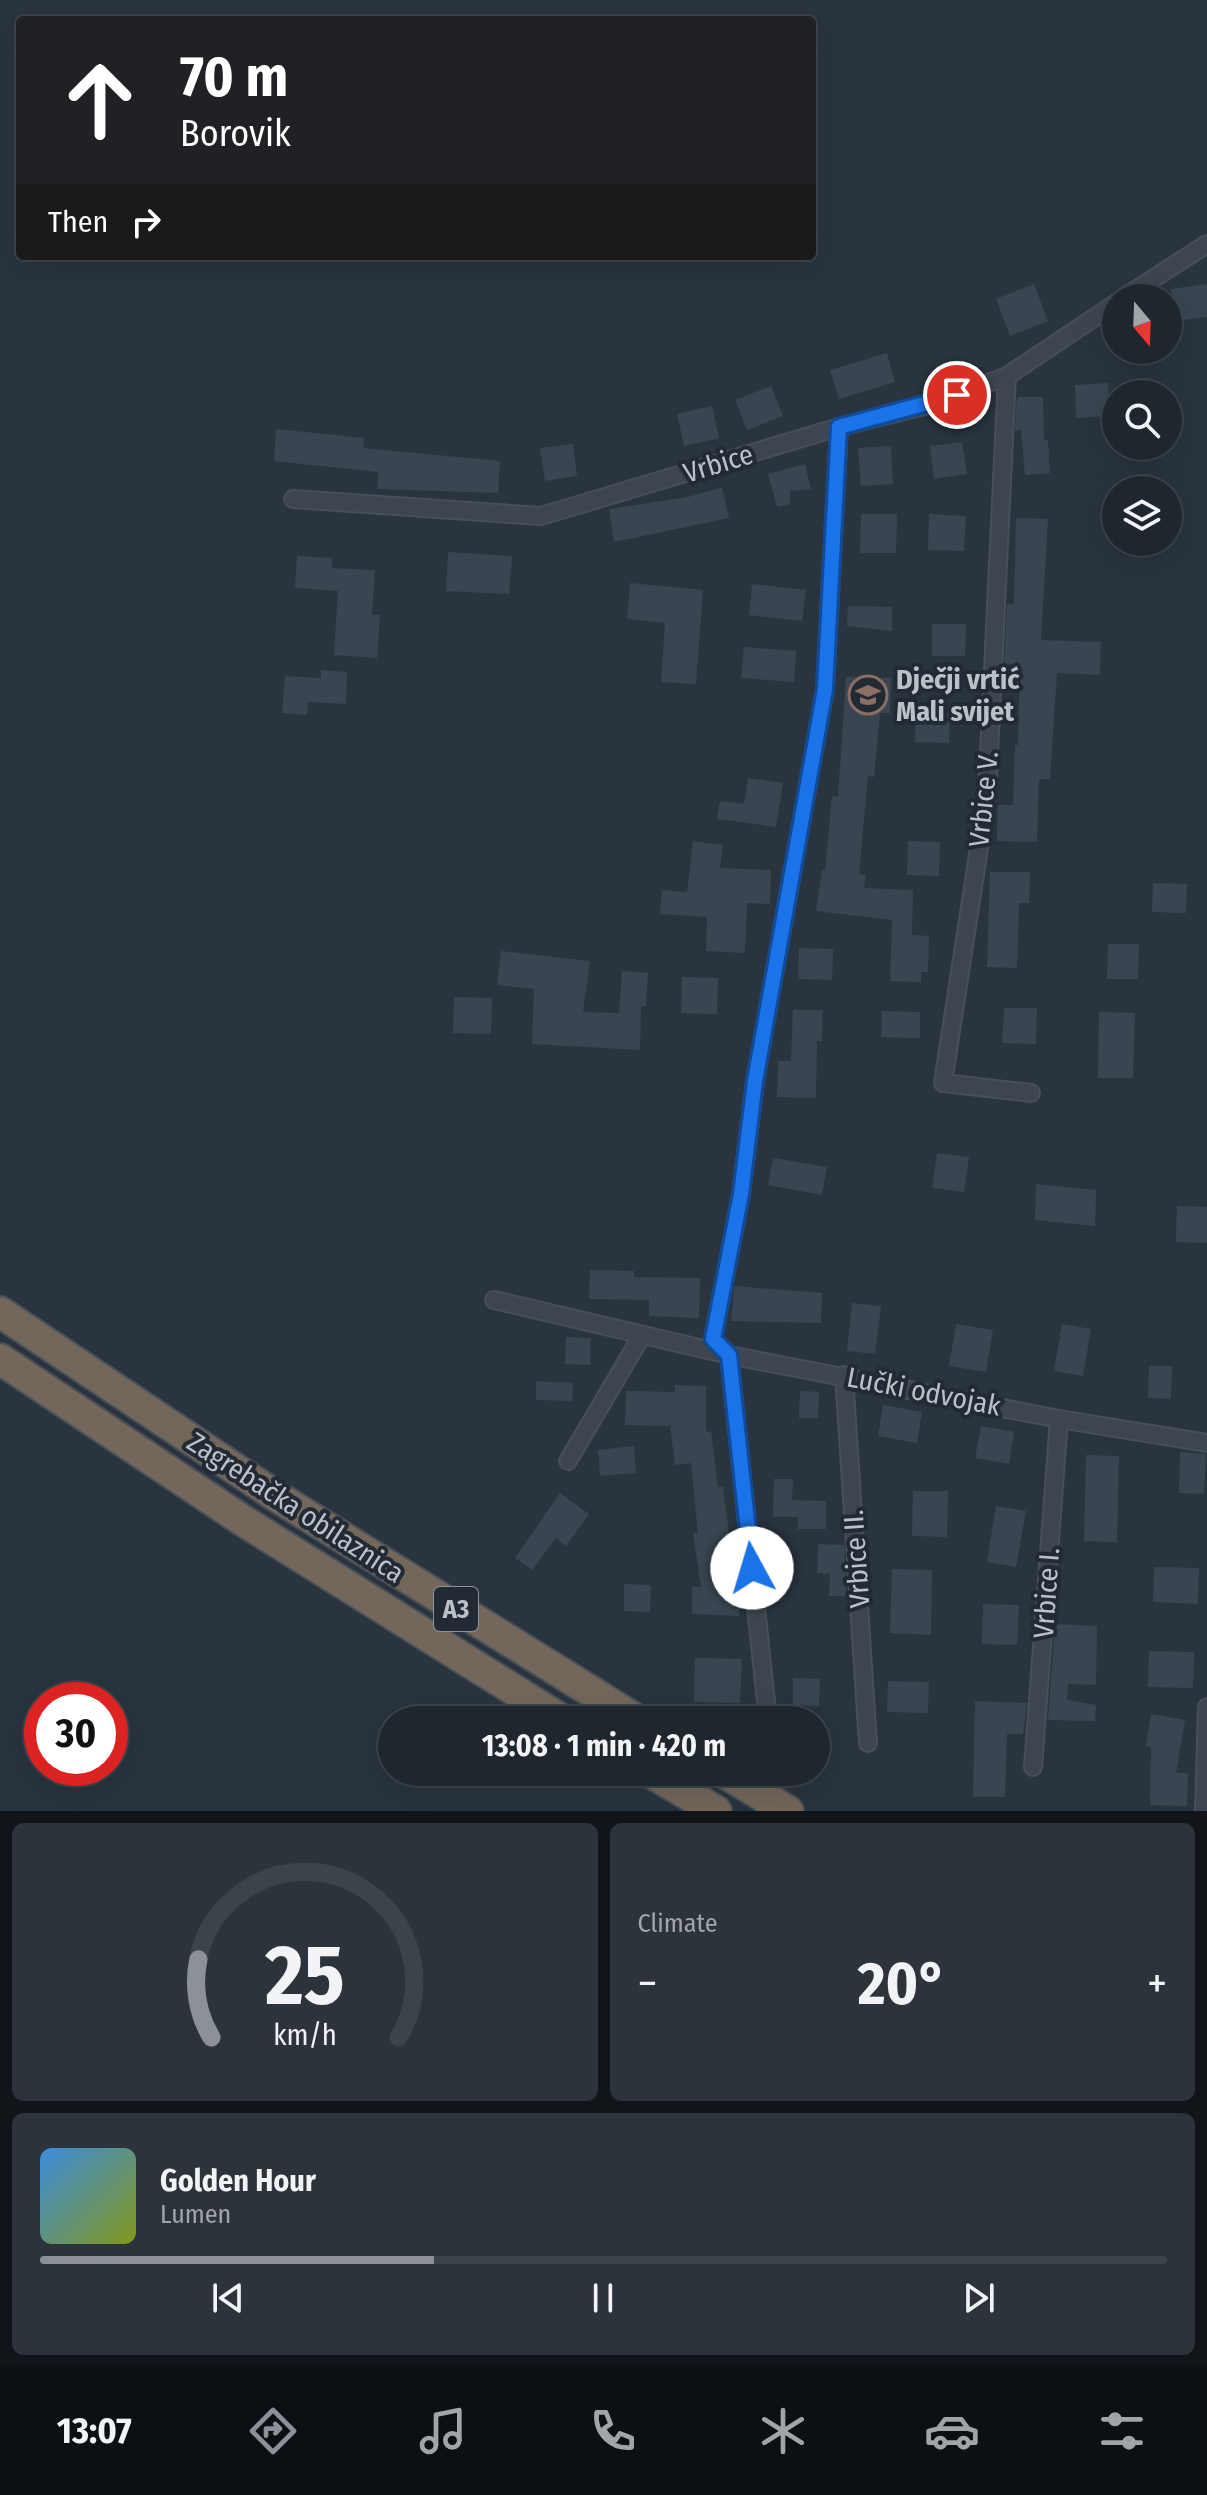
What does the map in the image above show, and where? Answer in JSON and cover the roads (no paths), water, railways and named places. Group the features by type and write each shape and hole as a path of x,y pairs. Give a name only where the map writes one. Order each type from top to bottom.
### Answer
{"highway":[{"name":"Zagrebačka obilaznica","path":"0,1312 276,1496 614,1706"},
{"name":"Zagrebačka obilaznica","path":"3,1364 242,1520 540,1706"},
{"path":"674,1786 716,1811"},
{"path":"746,1786 788,1811"}],"street":[{"path":"1145,284 1207,244"},
{"name":"Vrbice","path":"293,499 541,516 839,427 932,404 1007,376 1102,312"},
{"name":"Vrbice V.","path":"1007,376 987,796 943,1083 1031,1093"},
{"path":"767,1706 729,1355 713,1339 741,1194 755,1081 825,689 839,427"},
{"name":"Lučki odvojak","path":"494,1300 641,1337 729,1355 1059,1419 1207,1443"},
{"path":"568,1461 641,1337"},
{"name":"Vrbice II.","path":"844,1375 868,1743"},
{"name":"Vrbice I.","path":"1033,1767 1059,1419"},
{"path":"1204,1811 1207,1707"}],"place":[{"name":"Dječji vrtić Mali svijet","path":"868,695"}]}
